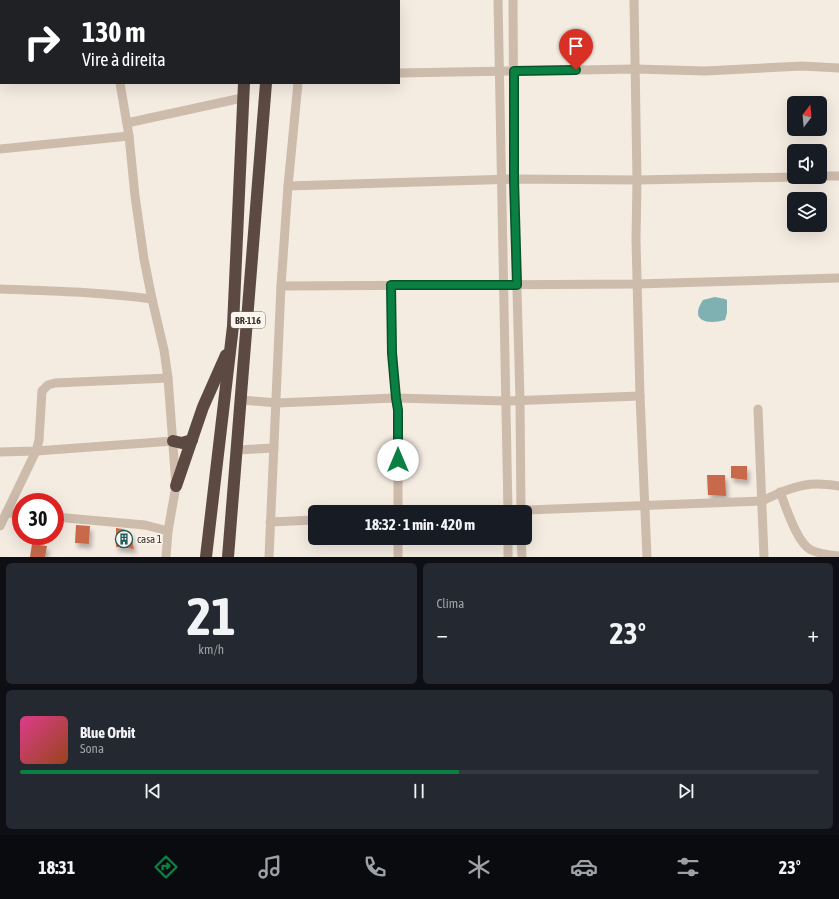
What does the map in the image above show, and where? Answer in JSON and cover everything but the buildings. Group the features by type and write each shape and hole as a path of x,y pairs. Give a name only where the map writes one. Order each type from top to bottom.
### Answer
{"highway":[{"path":"206,557 234,318 242,98 244,84"},
{"name":"BR-116","path":"228,557 242,400 266,84"},
{"path":"176,486 203,406 231,343"},
{"path":"172,441 182,443 192,440"}],"street":[{"path":"498,0 500,180 504,285 508,505"},
{"path":"513,0 514,179 520,400 521,505"},
{"path":"634,0 637,284 647,557"},
{"path":"400,73 635,69 698,71 779,66 839,68"},
{"path":"120,84 129,136 135,196 144,259 164,350 168,378 176,486 168,531 166,557"},
{"path":"269,557 281,286 288,186 298,84"},
{"path":"127,123 242,98"},
{"path":"0,149 129,136"},
{"path":"827,176 839,176"},
{"path":"288,186 514,179 637,180 787,177"},
{"path":"281,286 637,284 839,278"},
{"path":"391,285 392,353 398,410 398,505"},
{"path":"0,289 99,294 152,299"},
{"path":"0,526 36,451 40,429 42,391 48,385 55,383 168,378"},
{"path":"242,400 277,403 396,398 520,400 640,396"},
{"path":"758,409 764,557"},
{"path":"0,452 36,451 172,441"},
{"path":"237,450 274,448"},
{"path":"532,510 762,500 780,492 805,485 818,484 839,486"},
{"path":"780,492 801,541 810,549 822,554 839,556"},
{"path":"6,513 12,513"},
{"path":"64,518 145,525 168,531"},
{"path":"270,522 308,520"},
{"path":"398,545 398,557"},
{"path":"508,545 508,557"},
{"path":"521,545 522,557"}],"water":[{"path":"715,297 727,300 727,313 725,320 712,322 702,320 698,313 699,307 703,300"}],"place":[{"name":"casa 1","path":"124,539"}],"route":[{"path":"398,460 398,410 392,353 391,285 517,285 513,130 514,71 576,70"}]}
